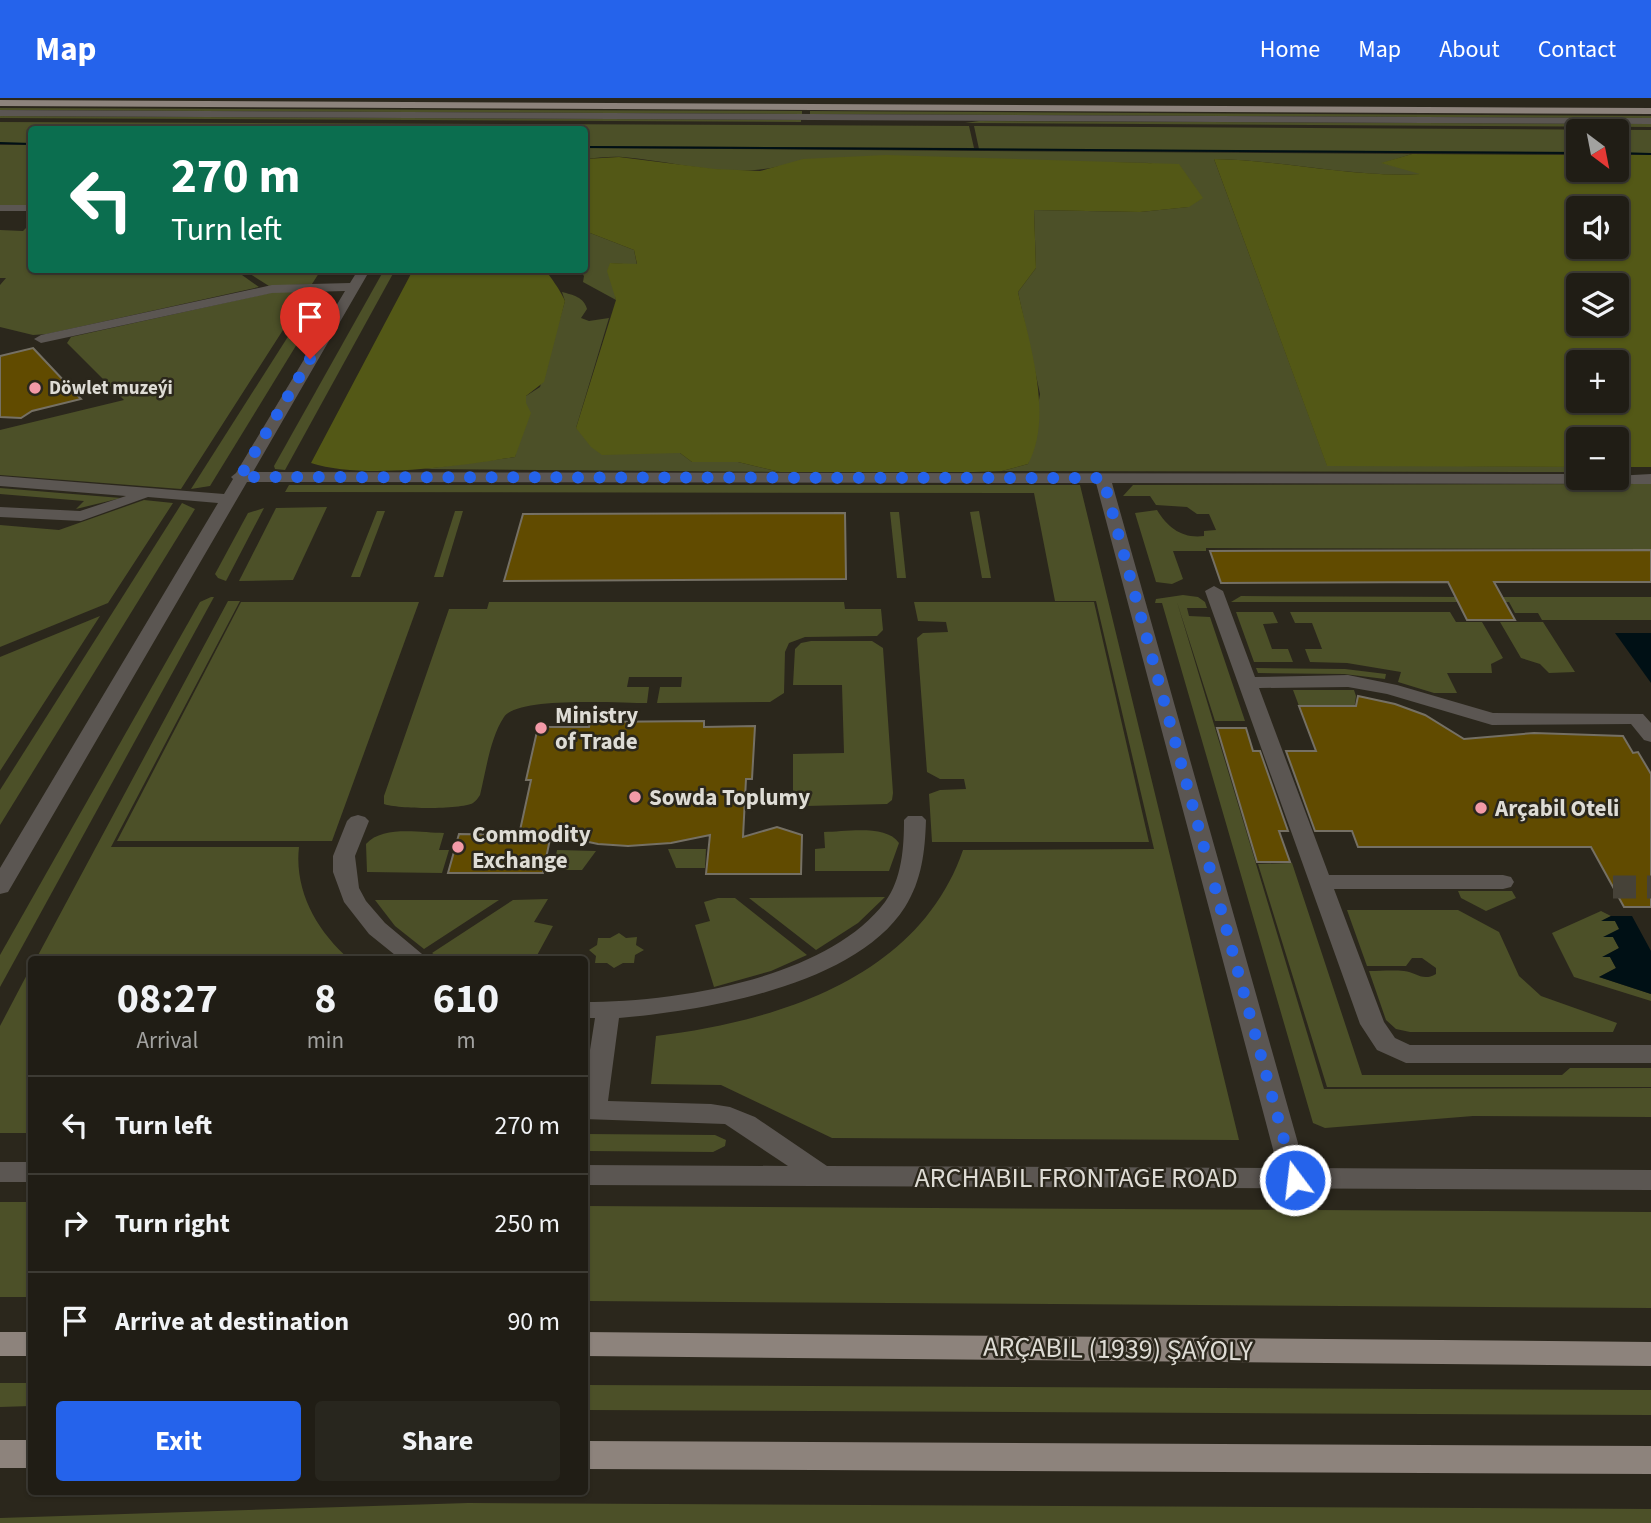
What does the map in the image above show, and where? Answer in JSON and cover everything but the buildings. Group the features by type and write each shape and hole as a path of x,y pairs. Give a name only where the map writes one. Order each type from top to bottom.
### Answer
{"main road":[{"path":"0,103 1651,111"},
{"path":"0,1344 28,1344"},
{"name":"ARÇABIL (1939) ŞAÝOLY","path":"588,1344 1651,1354"},
{"path":"0,1454 28,1454"},
{"path":"588,1455 1651,1460"}],"street":[{"path":"0,113 1651,121"},
{"path":"0,208 28,208"},
{"path":"0,887 362,273"},
{"path":"41,339 272,289 353,288"},
{"path":"240,477 1651,479"},
{"path":"1103,478 1295,1180"},
{"path":"0,481 228,499"},
{"path":"0,512 81,516 151,492"},
{"path":"1213,591 1378,1036 1394,1050 1406,1054 1651,1054"},
{"path":"1247,683 1348,681 1390,689 1492,719 1636,718 1651,736"},
{"path":"823,1177 730,1116 711,1112 589,1110 596,1011 735,992 797,972 842,950 870,931 893,908 909,878 915,854 915,820"},
{"path":"358,821 344,855 344,872 350,893 380,932 412,956"},
{"path":"1319,882 1503,882"},
{"path":"0,1172 28,1172"},
{"name":"ARCHABIL FRONTAGE ROAD","path":"588,1175 1651,1180"}],"green space":[{"path":"0,110 802,111 802,114"},
{"path":"810,111 1651,116 1651,118 810,114"},
{"path":"0,118 801,120 801,122"},
{"path":"0,122 513,124 28,126 28,143 0,143"},
{"path":"965,123 1566,124 1566,127"},
{"path":"518,124 969,126 974,148 588,146 588,126 516,126"},
{"path":"1629,124 1651,124 1651,127 1629,127"},
{"path":"974,126 1566,129 1566,152 979,149"},
{"path":"1629,130 1651,130 1651,153 1629,153"},
{"path":"0,145 28,145 28,205 0,205"},
{"path":"588,148 1412,154 1383,163 1424,174 1398,175 1214,159 1327,465 1566,467 1566,472 1002,471 1028,464 1040,394 1018,292 1036,268 1034,210 1140,212 1188,207 1151,163 780,166 741,171 623,157 588,159"},
{"path":"1412,154 1566,155 1566,182 1629,182 1629,155 1651,155 1651,467 1629,467 1629,427 1566,427 1566,467 1327,466 1214,159 1395,175 1420,174 1381,163"},
{"path":"886,155 1179,164 1203,198 1189,207 1140,212 1034,210 1036,268 1018,292 1033,356 1039,402 1039,424 1028,464 1002,471 974,472 780,472 738,462 692,462 680,453 602,455 591,447 576,428 616,300 607,271 610,263 637,264 634,250 588,232 588,159 619,157 715,169 760,171 803,159"},
{"path":"28,226 28,273 239,273 259,287 33,335 0,327 0,285 6,278 0,278 0,230 23,231"},
{"path":"588,232 634,250 637,265 611,263 616,300 583,282 582,273 588,273"},
{"path":"249,273 319,273 312,284 269,286"},
{"path":"382,273 393,273 285,470 275,469 274,466"},
{"path":"411,273 546,273 552,280 565,301 544,382 526,396 531,413 515,457 384,471 332,468 311,463"},
{"path":"279,291 308,291 181,489 0,475 0,430 124,400 67,343 71,337"},
{"path":"317,291 327,295 210,486 191,489"},
{"path":"562,292 578,297 583,302 587,309 581,318 589,321 609,318 576,428 650,453 680,453 692,462 738,462 780,472 424,469 515,457 526,396 540,387 565,301"},
{"path":"1566,484 1566,490 1629,490 1629,484 1651,484 1651,549 1206,548 1206,551 1173,551 1183,579 1172,584 1156,582 1135,513 1157,510 1177,531 1189,536 1204,536 1204,531 1216,530 1209,514 1197,514 1187,507 1156,505 1150,496 1123,496 1133,485"},
{"path":"289,485 1080,485 1239,1140 832,1138 721,1085 651,1084 656,1036 749,1019 795,1004 839,985 879,961 914,931 942,894 963,850 1154,849 1096,601 1055,601 1034,493 285,492"},
{"path":"0,488 121,498 76,509 84,501 0,494"},
{"path":"144,500 173,503 108,603 0,647 0,525 59,530"},
{"path":"182,503 195,509 0,825 0,790"},
{"path":"327,507 293,580 239,581 276,508"},
{"path":"264,508 226,581 218,578 215,574 248,513"},
{"path":"377,511 385,511 360,577 351,577"},
{"path":"455,511 463,511 443,577 434,577"},
{"path":"979,511 991,578 982,578 970,512"},
{"path":"890,512 899,512 906,578 897,578"},
{"path":"1183,595 1198,597 1205,602 1207,608 1187,608 1189,616 1210,617 1245,721 1215,721 1177,602 1324,1089 1651,1088 1651,1117 1473,1116 1325,1128 1313,1123 1162,603 1155,603 1156,599"},
{"path":"1241,596 1467,597 1471,602 1231,602"},
{"path":"214,597 0,987 0,955 200,602"},
{"path":"1489,597 1651,597 1651,620 1542,620 1538,613 1515,613 1509,602 1492,602"},
{"path":"228,601 240,601 111,847 299,847 300,879 310,909 327,936 346,956 38,956"},
{"path":"241,602 419,602 332,841 117,841"},
{"path":"489,602 844,602 845,609 881,609 883,630 877,636 805,637 789,643 785,652 784,693 770,702 657,703 660,687 681,687 682,677 629,677 627,687 649,687 647,703 548,703 513,710 499,725 480,795 473,803 428,808 384,804 384,796 449,609 487,609"},
{"path":"914,602 1094,602 1149,842 932,842 929,794 940,790 966,789 964,779 940,779 927,772 917,638 923,633 948,632 946,622 918,621"},
{"path":"1236,612 1273,612 1278,623 1263,624 1272,649 1288,649 1293,662 1254,662"},
{"path":"1290,612 1450,612 1456,622 1482,622 1503,658 1491,664 1492,673 1447,673 1457,693 1434,693 1398,682 1401,672 1347,663 1310,662 1305,649 1322,649 1312,623 1295,623"},
{"path":"100,616 0,771 0,657"},
{"path":"1500,622 1543,622 1575,672 1549,673 1540,664 1521,658"},
{"path":"872,641 883,648 893,793 892,800 887,804 806,806 793,798 793,754 844,753 842,685 793,685 795,649 801,643"},
{"path":"1256,668 1345,669 1386,674 1385,679 1344,674 1258,673"},
{"path":"1293,690 1354,690 1354,710 1299,706"},
{"path":"864,830 893,837 899,843 889,871 815,871 815,849 825,848 824,832"},
{"path":"403,831 444,833 439,850 449,850 442,873 367,872 366,844 373,838"},
{"path":"668,849 706,849 705,868 676,868"},
{"path":"557,850 596,851 582,870 553,870"},
{"path":"1292,863 1362,1075 1562,1075 1570,1068 1651,1068 1651,1087 1327,1087 1258,864"},
{"path":"1458,891 1512,891 1516,898 1486,911 1461,898"},
{"path":"885,897 858,923 816,950 749,898"},
{"path":"718,898 735,898 807,955 771,971 714,987 695,925 710,921 704,902"},
{"path":"548,899 534,922 553,926 537,956 436,956 432,953 513,900"},
{"path":"375,900 499,900 424,949 395,926"},
{"path":"1347,910 1458,910 1499,932 1519,976 1541,996 1617,1023 1613,1032 1410,1032 1396,1029 1386,1020 1369,971 1404,971 1427,977 1436,974 1436,968 1422,958 1412,958 1406,966 1367,966"},
{"path":"1601,911 1611,916 1603,920 1615,921 1620,929 1605,937 1613,937 1619,948 1604,957 1610,957 1616,968 1599,977 1651,994 1651,1001 1574,977 1552,933"},
{"path":"619,933 626,938 637,937 636,945 644,950 635,955 634,963 623,963 614,968 607,963 595,963 596,956 589,950 597,945 598,938 610,938"},
{"path":"28,973 28,1133 0,1133 0,1026"},
{"path":"588,1134 715,1135 726,1140 725,1146 713,1152 588,1151"},
{"path":"0,1202 28,1202 28,1297 0,1297"},
{"path":"588,1206 1651,1212 1651,1308 588,1301"},
{"path":"0,1383 28,1383 28,1406 0,1407"},
{"path":"588,1385 1651,1390 1651,1415 588,1410"},
{"path":"468,1503 1651,1509 1651,1523 0,1523 0,1518"}],"shaded area":[{"path":"1615,633 1651,633 1651,683"},
{"path":"1611,916 1632,916 1651,951 1651,994 1599,977 1616,968 1610,957 1602,957 1619,948 1613,937 1603,937 1619,929 1615,921 1601,921"}],"waterway":[{"path":"0,143 28,144"},
{"path":"588,147 1566,153"},
{"path":"1629,153 1651,154"}],"tunnel":[{"path":"1613,887 1651,887"}],"place":[{"name":"Döwlet muzeýi","path":"35,388"},
{"name":"Ministry of Trade","path":"541,728"},
{"name":"Sowda Toplumy","path":"635,797"},
{"name":"Arçabil Oteli","path":"1481,808"},
{"name":"Commodity Exchange","path":"458,847"}],"route":[{"path":"310,359 240,477 1103,478 1295,1180"}]}
